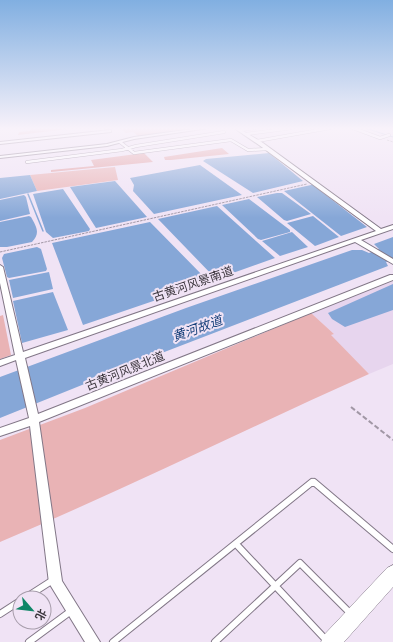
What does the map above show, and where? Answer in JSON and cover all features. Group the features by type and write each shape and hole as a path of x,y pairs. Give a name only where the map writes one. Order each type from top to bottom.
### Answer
{"main road":[{"path":"331,642 393,574"}],"street":[{"path":"280,158 380,231"},
{"name":"古黄河风景南道","path":"0,363 21,358 393,227"},
{"path":"356,240 393,262"},
{"path":"0,267 34,420 56,583 93,642"},
{"name":"古黄河风景北道","path":"0,432 34,420 393,277"}],"lane":[{"path":"26,162 55,158"},
{"path":"112,642 313,482 393,549"},
{"path":"236,544 328,642"},
{"path":"215,642 300,563 354,616"},
{"path":"37,590 55,578"},
{"path":"0,614 12,606"},
{"path":"29,642 72,609"}],"path":[{"path":"0,252 314,183"},
{"path":"351,407 393,440"}],"shaded area":[{"path":"106,158 149,158 153,162 51,172 51,170 94,166 91,160"},
{"path":"164,158 191,158 171,160 165,160"},
{"path":"115,167 118,180 37,191 30,175"},
{"path":"393,281 393,364 369,374 330,335 334,334 311,313"},
{"path":"311,313 334,334 331,335 369,374 93,501 0,542 0,440 85,408"},
{"path":"3,315 11,355 0,359 0,316"}],"water":[{"path":"275,158 303,181 253,193 203,161 206,159"},
{"path":"200,165 242,195 154,214 133,191 134,185 130,178"},
{"path":"30,175 37,191 0,199 0,178"},
{"path":"115,181 147,217 96,228 70,187"},
{"path":"311,185 367,227 341,236 284,191"},
{"path":"63,189 90,229 89,231 53,238 46,232 33,194"},
{"path":"282,193 311,214 287,221 257,197"},
{"path":"24,195 26,197 30,214 0,221 0,200"},
{"path":"249,199 290,230 290,232 261,240 258,239 222,205"},
{"path":"217,206 275,258 216,279 158,219"},
{"path":"29,216 35,223 37,230 35,239 32,242 0,247 0,222"},
{"path":"313,216 339,237 315,246 287,223"},
{"path":"150,222 209,282 83,325 52,243"},
{"path":"292,232 308,247 280,256 262,241"},
{"name":"黄河故道","path":"393,237 393,260 386,262 388,266 154,356 0,418 0,377 186,308 352,250 362,250 369,253 379,249 374,244"},
{"path":"37,247 41,249 47,269 46,271 9,278 7,277 2,258 4,254"},
{"path":"49,272 53,289 13,298 9,280"},
{"path":"393,284 393,310 345,327 332,319 328,313"},
{"path":"53,292 68,330 22,343 13,301"}],"waterway":[{"path":"28,194 43,231"}]}
